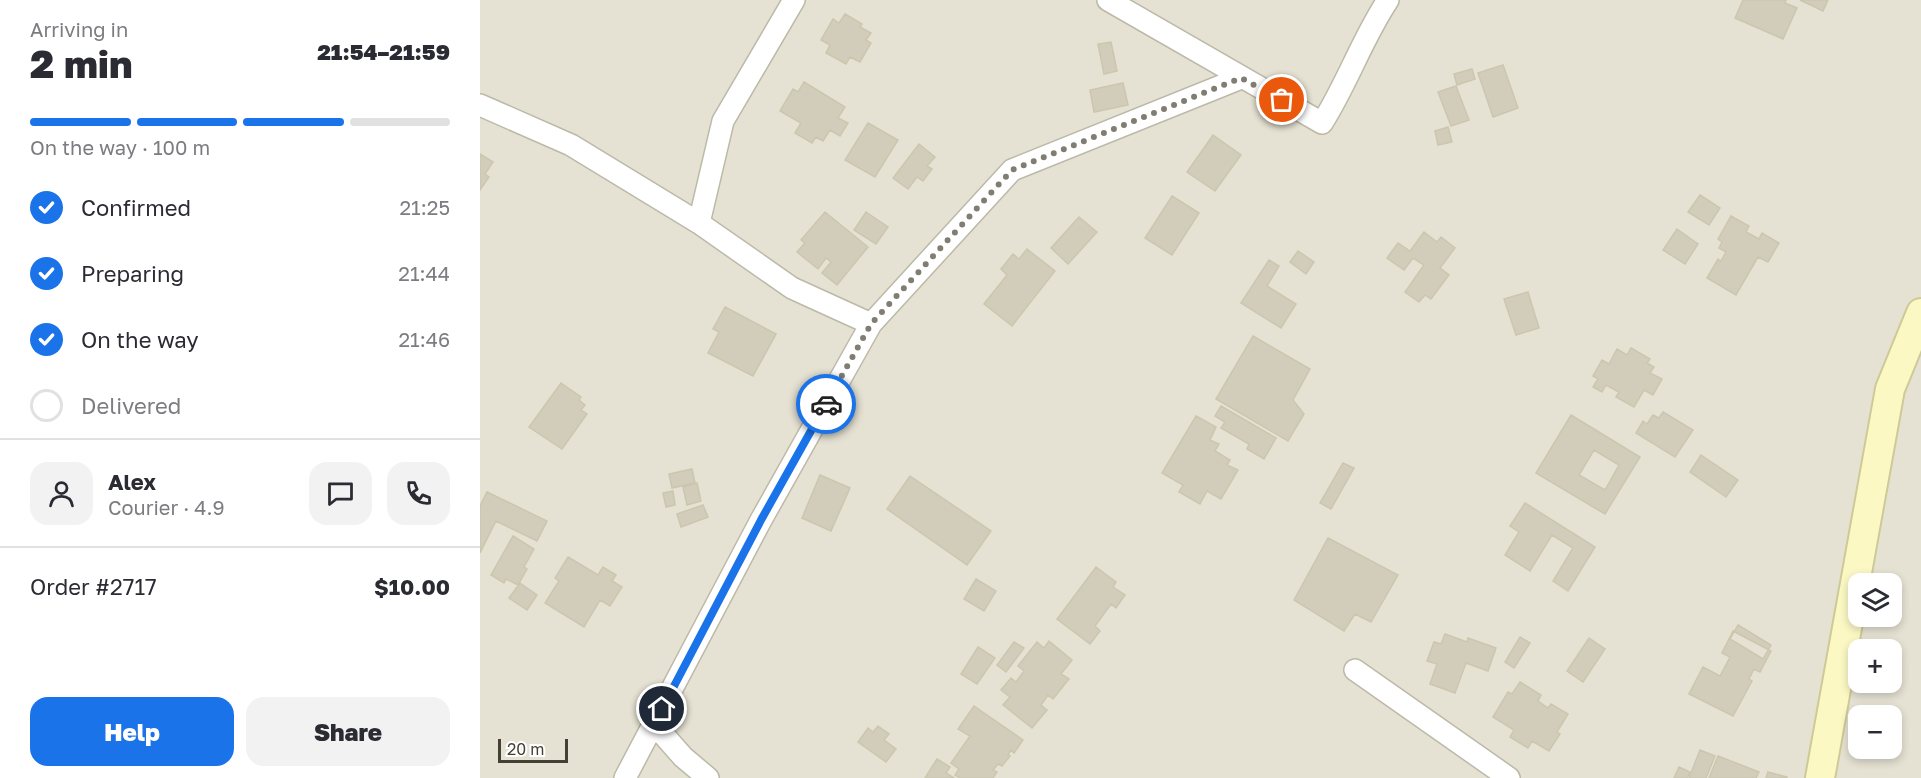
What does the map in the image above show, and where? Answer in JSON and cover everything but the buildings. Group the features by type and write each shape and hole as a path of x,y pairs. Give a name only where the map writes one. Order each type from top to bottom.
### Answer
{"street":[{"path":"699,223 723,120 794,0"},
{"path":"1108,0 1323,123 1341,94 1378,15 1388,0"},
{"path":"625,778 761,520 871,324 1012,170 1241,78"},
{"path":"480,105 571,145 699,223 792,288 871,324"},
{"path":"1820,778 1890,389 1921,313"},
{"path":"1355,670 1509,778"},
{"path":"654,724 683,757 708,778"}],"shaded area":[{"path":"480,0 1921,0 1921,778 480,778"}],"way so far":[{"path":"826,404 871,324 1012,170 1241,78 1282,100"}],"route":[{"path":"662,709 761,520 826,404"}]}
